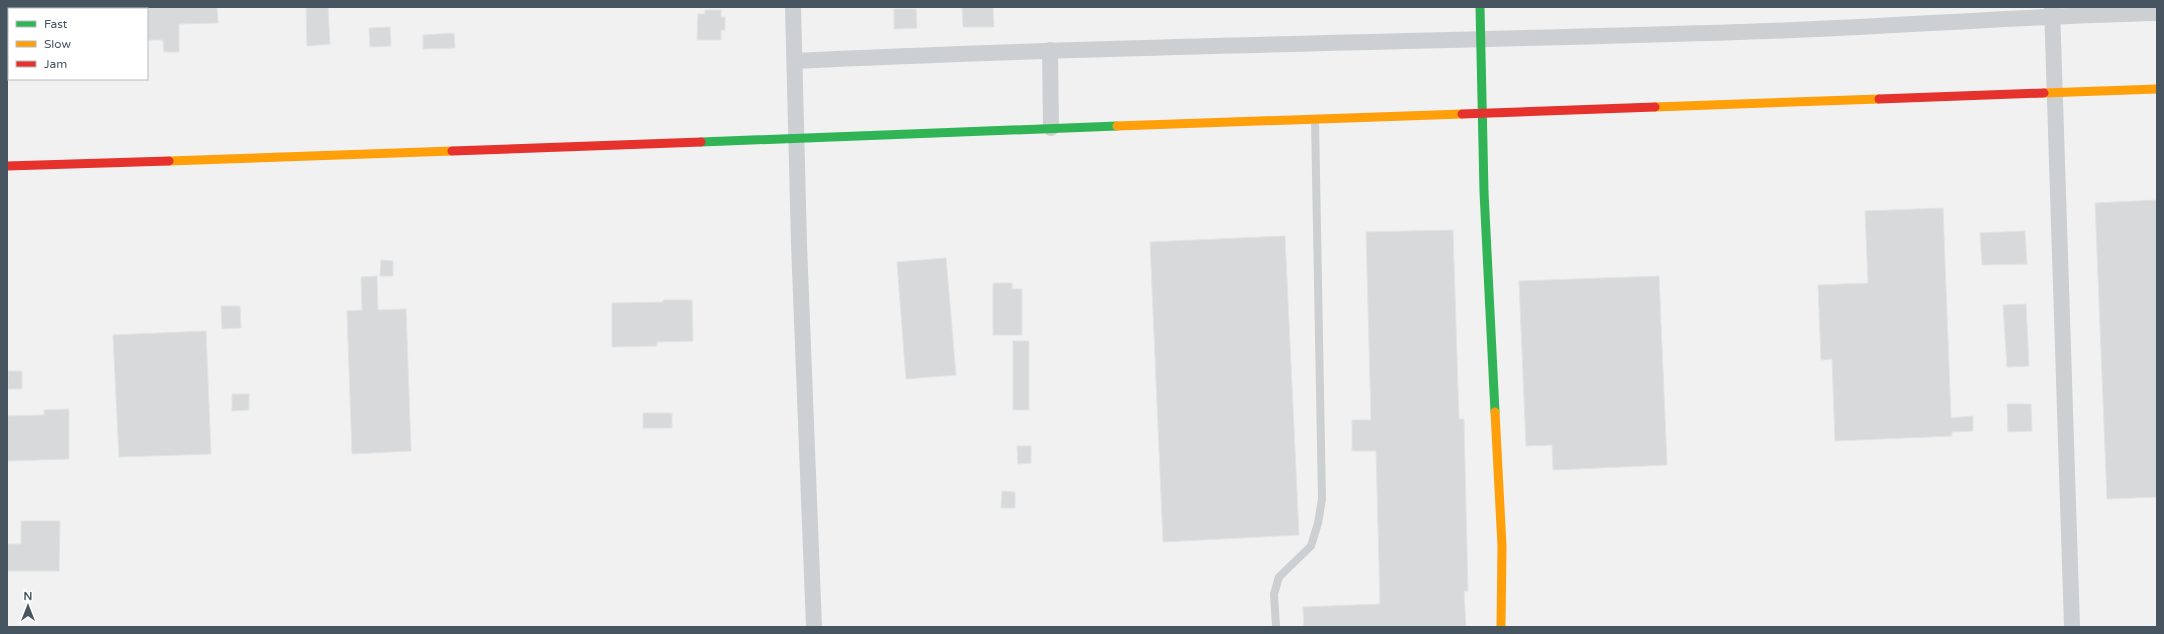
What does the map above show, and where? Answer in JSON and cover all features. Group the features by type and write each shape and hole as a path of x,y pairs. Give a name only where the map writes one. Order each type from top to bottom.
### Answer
{"street":[{"path":"793,7 814,627"},
{"path":"1480,7 1481,112 1502,546 1501,627"},
{"path":"795,61 1050,50 1744,32 2052,11 2157,13"},
{"path":"2052,11 2072,627"},
{"path":"1050,50 1051,128"},
{"path":"7,166 613,146 797,137 2157,88"}],"lane":[{"path":"1276,627 1274,594 1279,577 1310,546 1318,523 1322,499 1315,119"}],"building":[{"path":"148,7 217,7 218,23 179,24 179,52 164,52 163,40 148,40"},
{"path":"306,7 328,7 330,44 307,46"},
{"path":"962,7 993,7 994,27 963,27"},
{"path":"894,9 916,9 917,28 894,29"},
{"path":"705,10 721,10 721,17 725,17 725,30 721,30 721,40 697,40 698,14 705,14"},
{"path":"390,27 391,46 370,47 369,28"},
{"path":"454,33 455,48 423,49 423,35"},
{"path":"2157,200 2157,497 2107,499 2095,203"},
{"path":"1943,208 1951,418 1973,416 1973,431 1952,432 1952,436 1835,441 1832,359 1821,360 1818,285 1868,283 1865,211"},
{"path":"1453,230 1459,419 1464,419 1468,591 1464,591 1466,627 1304,627 1303,607 1380,604 1376,451 1352,451 1352,420 1371,420 1366,232"},
{"path":"2025,231 2027,264 1982,265 1980,233"},
{"path":"1285,236 1299,535 1163,542 1150,242"},
{"path":"946,258 956,375 906,379 897,262"},
{"path":"381,260 393,261 393,276 380,276"},
{"path":"377,276 378,310 406,309 411,451 352,454 347,311 362,310 361,277"},
{"path":"1659,276 1667,465 1553,470 1552,445 1526,446 1519,281"},
{"path":"993,283 1012,283 1012,289 1022,289 1022,335 993,335"},
{"path":"663,300 692,300 693,341 657,342 657,346 612,347 612,303 663,302"},
{"path":"2026,304 2029,366 2007,367 2003,305"},
{"path":"221,306 240,306 241,328 222,329"},
{"path":"206,331 211,454 119,457 113,335"},
{"path":"1013,341 1029,341 1029,410 1013,410"},
{"path":"8,371 22,371 22,389 8,389"},
{"path":"232,394 249,394 249,410 232,411"},
{"path":"2007,404 2031,404 2032,431 2008,432"},
{"path":"69,409 69,459 7,461 7,416 44,415 44,410"},
{"path":"643,413 672,413 672,428 643,428"},
{"path":"1017,446 1031,446 1031,463 1018,464"},
{"path":"1002,491 1015,492 1015,508 1001,508"},
{"path":"21,521 60,521 59,571 7,571 7,544 21,544"}],"traffic: fast":[{"path":"1480,7 1484,192 1495,412"},
{"path":"701,142 1117,126"}],"traffic: slow":[{"path":"2044,93 2157,89"},
{"path":"1655,107 1879,99"},
{"path":"1117,126 1462,114"},
{"path":"169,161 452,151"},
{"path":"1495,412 1502,546 1501,627"}],"traffic: jam":[{"path":"1879,99 2044,93"},
{"path":"1462,114 1655,107"},
{"path":"452,151 701,142"},
{"path":"7,166 169,161"}]}
